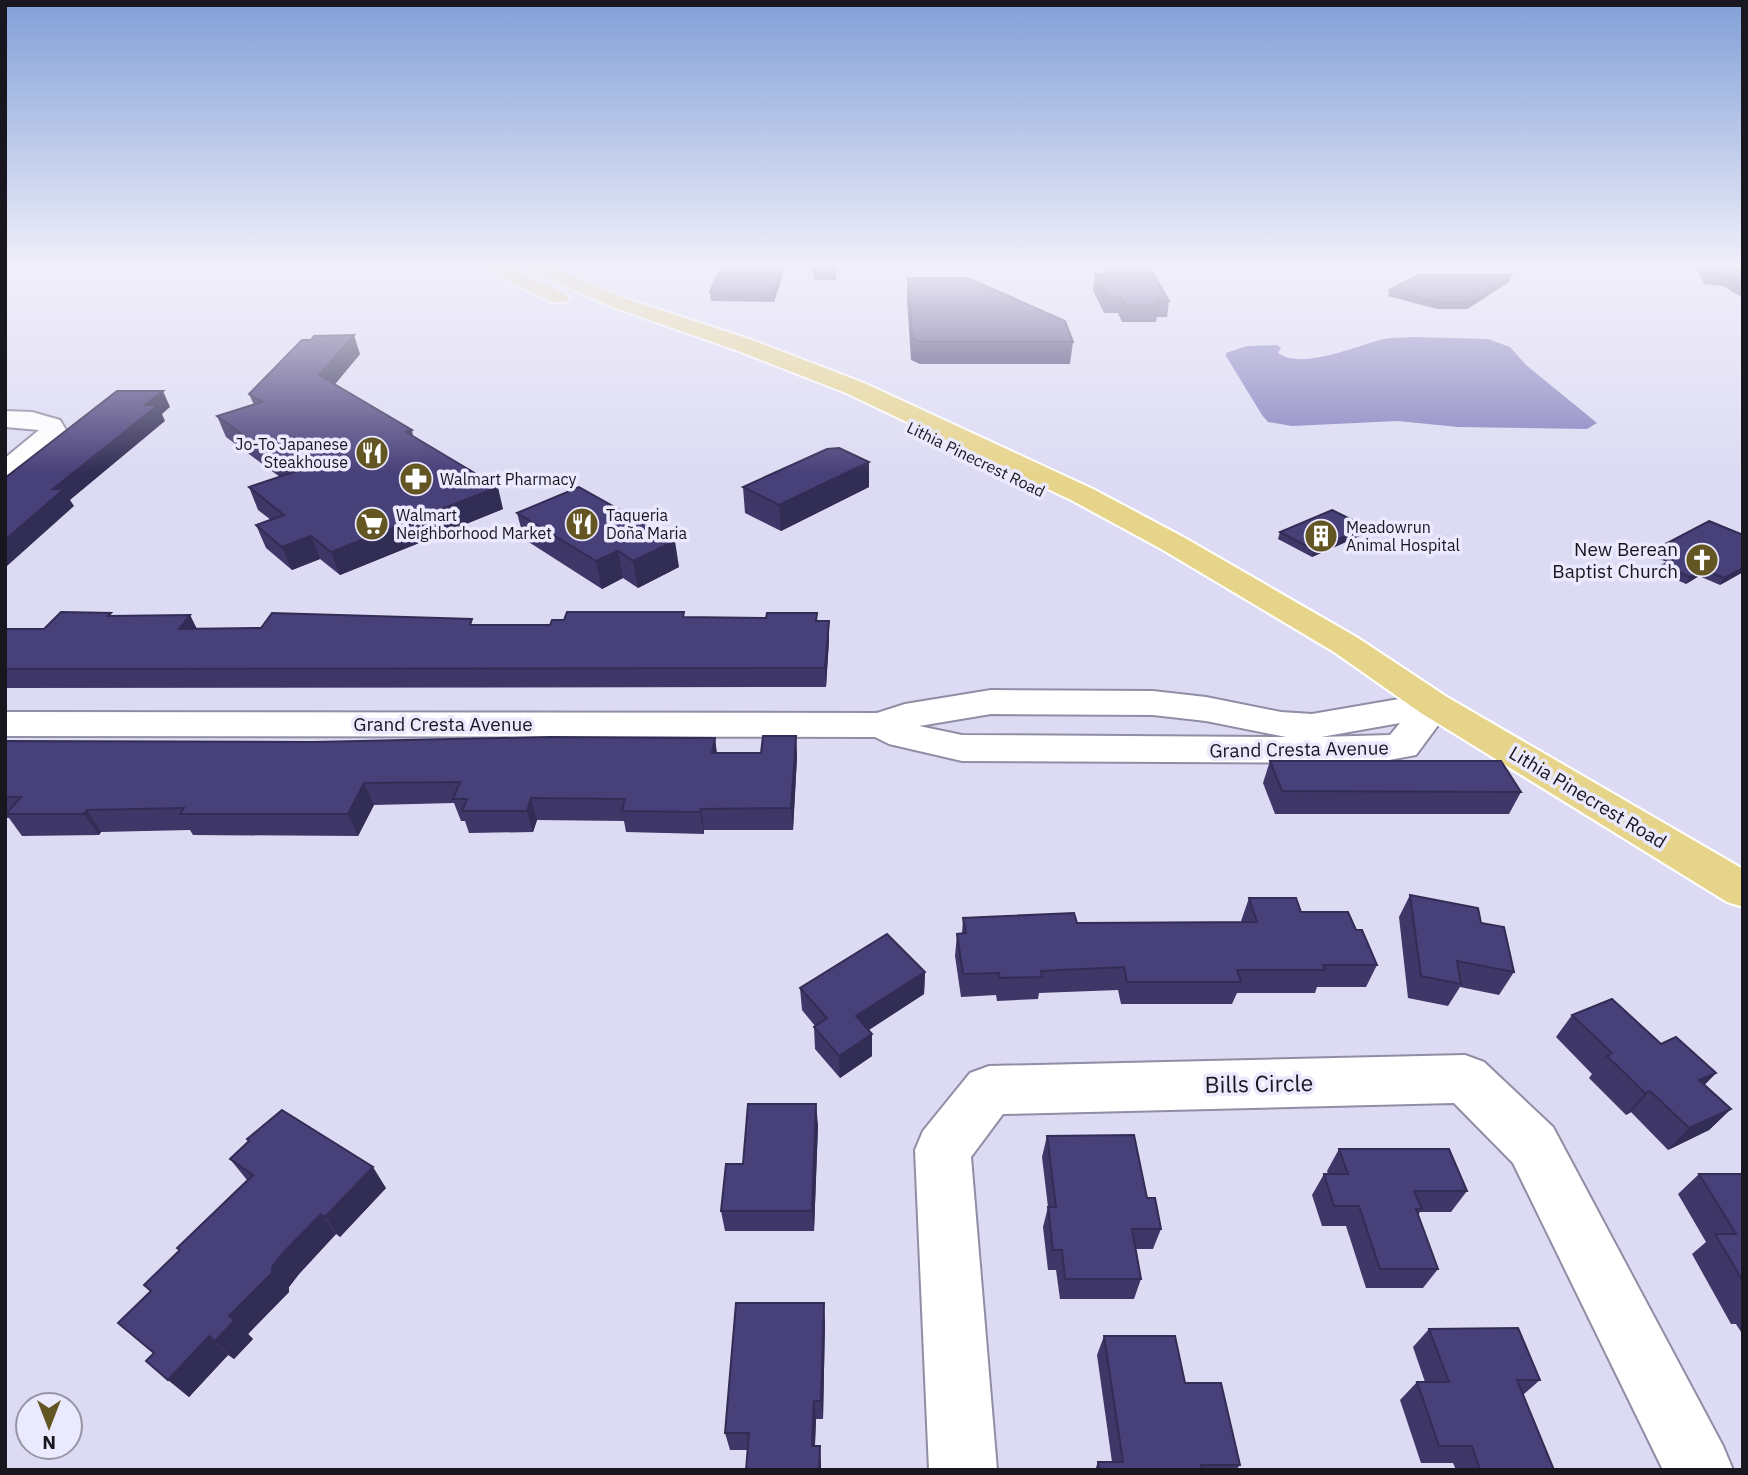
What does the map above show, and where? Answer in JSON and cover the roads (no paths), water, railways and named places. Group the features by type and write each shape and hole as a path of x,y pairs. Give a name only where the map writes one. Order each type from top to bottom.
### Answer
{"main road":[{"name":"Lithia Pinecrest Road","path":"665,336 751,363 872,410 983,459 1121,532 1327,655 1434,705"},
{"name":"Lithia Pinecrest Road","path":"717,336 864,392 1058,483 1174,544 1346,645 1434,705 1743,890"},
{"path":"1121,532 1146,543 1174,544"}],"street":[{"path":"5,419 44,422 51,425 53,430 38,446 5,471"},
{"name":"Grand Cresta Avenue","path":"5,724 881,725 903,736 962,748 1373,750 1402,746 1434,705"},
{"name":"Bills Circle","path":"963,1470 943,1150 989,1090 1465,1079 1533,1145 1699,1470"}],"place":[{"name":"Jo-To Japanese Steakhouse","path":"372,453"},
{"name":"Walmart Pharmacy","path":"416,479"},
{"name":"Walmart Neighborhood Market","path":"372,524"},
{"name":"Taqueria Doña Maria","path":"582,524"},
{"name":"Meadowrun Animal Hospital","path":"1321,536"},
{"name":"New Berean Baptist Church","path":"1702,560"}]}
